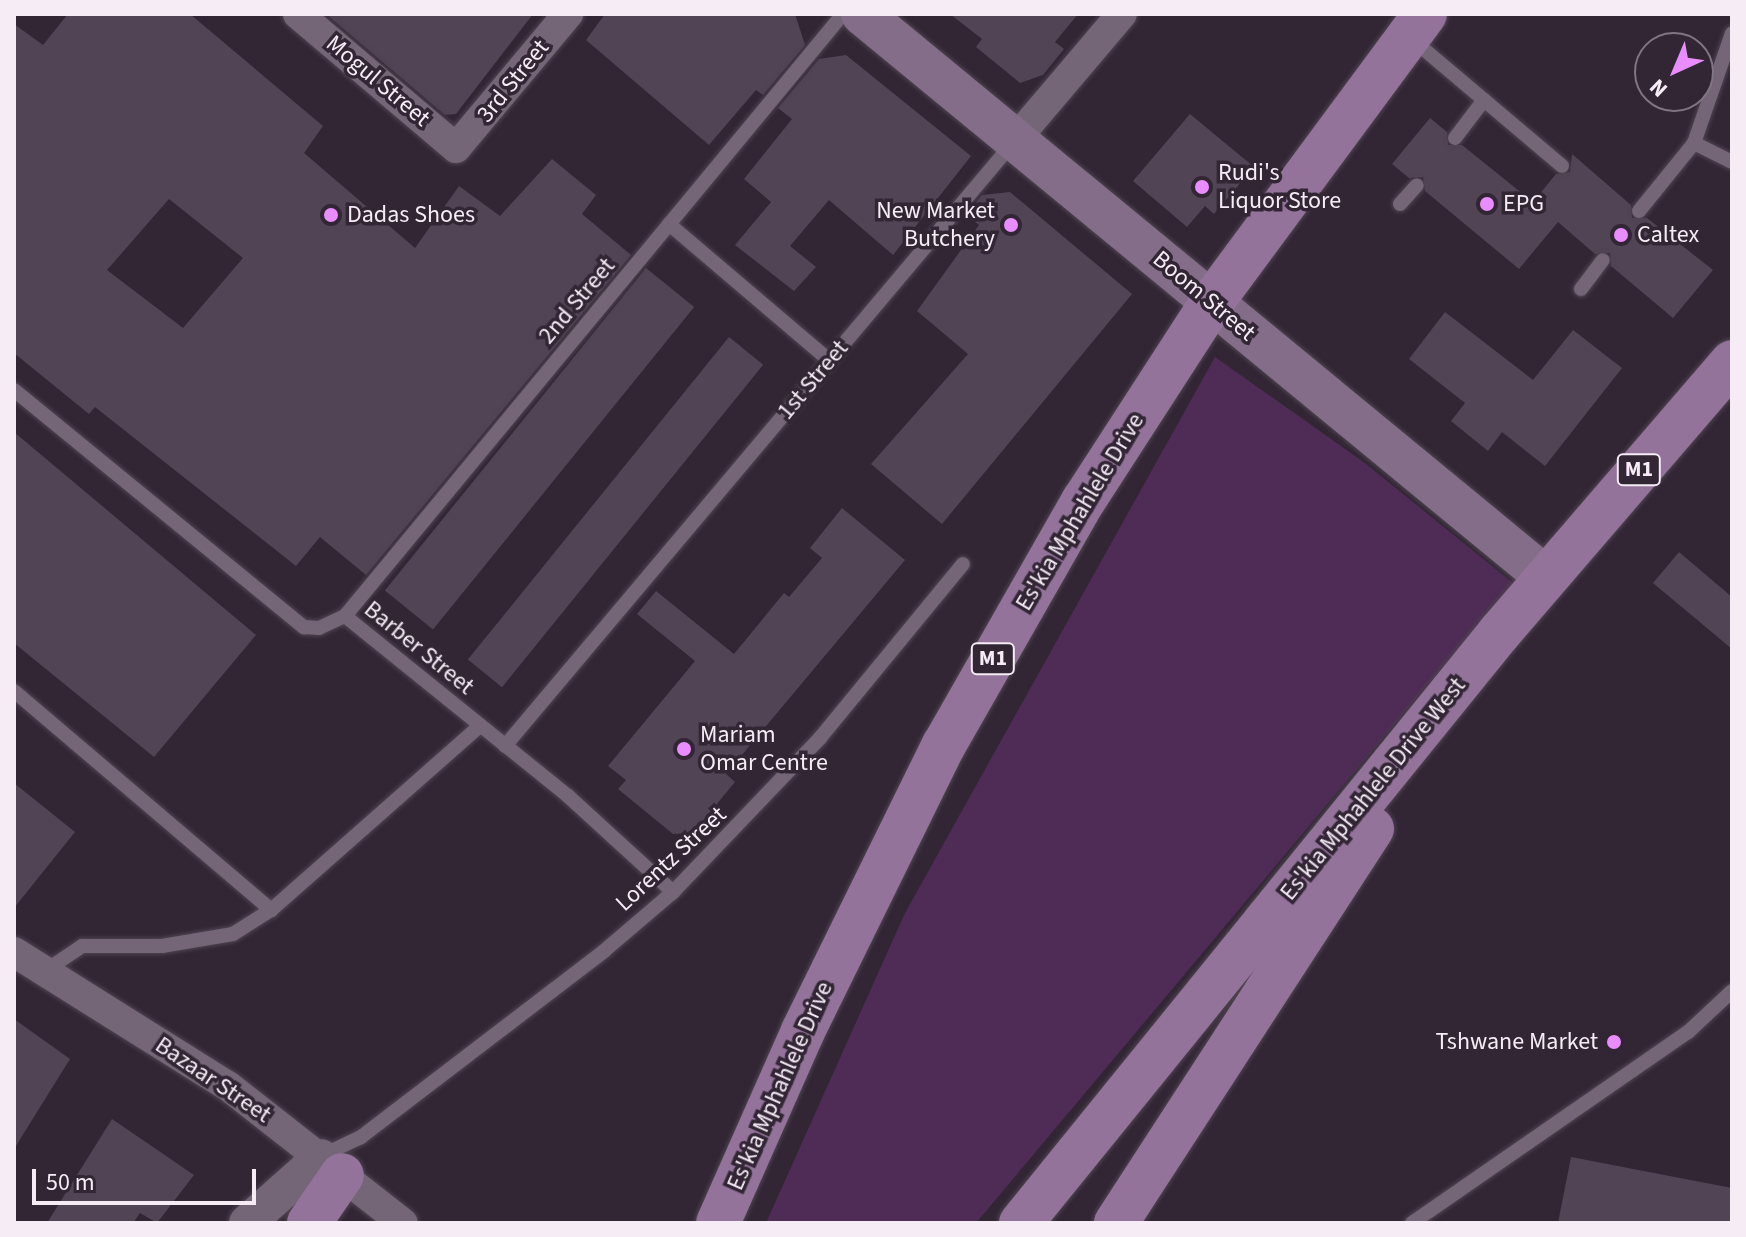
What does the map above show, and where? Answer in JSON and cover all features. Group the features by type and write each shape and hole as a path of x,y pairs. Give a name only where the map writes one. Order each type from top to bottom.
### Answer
{"main road":[{"name":"Boom Street","path":"862,14 1547,578"},
{"name":"Es'kia Mphahlele Drive","path":"718,1223 803,1031 944,745 1084,500 1212,302 1417,25"},
{"name":"Es'kia Mphahlele Drive West","path":"1021,1223 1500,632 1732,362"},
{"path":"1116,1223 1500,632"},
{"path":"309,1223 341,1156"}],"street":[{"name":"Mogul Street","path":"298,14 457,147"},
{"name":"3rd Street","path":"457,147 568,14"},
{"name":"1st Street","path":"1015,140 1122,14"},
{"name":"Bazaar Street","path":"14,952 341,1156 403,1223"},
{"path":"247,1223 341,1156"}],"lane":[{"name":"2nd Street","path":"345,616 843,14"},
{"path":"1417,25 1484,100 1562,166"},
{"path":"1639,211 1694,143 1732,33"},
{"path":"1455,138 1484,100"},
{"name":"1st Street","path":"505,746 1015,140"},
{"path":"1694,143 1732,162"},
{"path":"1400,204 1417,185"},
{"path":"669,224 829,360"},
{"path":"1581,289 1603,260"},
{"name":"Barber Street","path":"14,390 304,627 319,628 345,616 568,796 673,892"},
{"name":"Lorentz Street","path":"341,1156 604,951 673,892 820,738 963,564"},
{"path":"14,691 271,910"},
{"path":"45,971 82,946 197,943 233,934 271,910 480,726"},
{"path":"1412,1223 1688,1032 1732,991"}],"shaded area":[{"path":"1215,357 1365,463 1513,583 976,1223 766,1223 905,913"}],"building":[{"path":"68,14 190,14 323,126 304,153 415,248 459,186 500,216 552,159 596,195 582,214 631,255 366,575 320,537 296,566 95,407 89,414 14,353 14,24 43,45","holes":["169,199 243,258 183,328 107,270"]},
{"path":"326,14 533,14 456,114 445,115"},
{"path":"605,14 795,14 805,45 763,95 756,90 709,145 586,40"},
{"path":"950,14 1078,14 1055,42 1064,49 1043,75 1020,83 976,47 982,39"},
{"path":"846,55 971,156 893,255 829,200 790,246 816,267 794,291 735,245 771,202 744,179 792,119 778,108 819,59"},
{"path":"1190,114 1254,167 1214,214 1205,206 1187,227 1133,181"},
{"path":"1430,118 1447,132 1448,145 1462,145 1533,202 1556,174 1570,172 1572,154 1631,205 1632,218 1647,218 1713,270 1673,318 1611,266 1610,253 1595,254 1558,222 1519,269 1425,191 1423,177 1409,178 1392,164"},
{"path":"1010,192 1132,294 942,524 871,464 968,354 917,311 979,225 966,214 982,195"},
{"path":"646,268 694,307 433,630 385,591"},
{"path":"1445,312 1533,380 1573,330 1622,368 1545,466 1502,432 1488,451 1451,421 1465,403 1409,359"},
{"path":"729,337 763,365 502,687 468,660"},
{"path":"14,432 256,635 154,757 14,643"},
{"path":"842,508 905,560 726,774 735,782 693,833 673,834 618,789 626,780 608,766 695,661 637,614 656,591 734,654 784,593 789,597 822,558 810,548"},
{"path":"1679,552 1732,597 1732,649 1653,583"},
{"path":"14,783 75,832 14,908"},
{"path":"14,1019 70,1059 14,1149"},
{"path":"112,1119 194,1175 157,1223 140,1213 133,1223 47,1223"},
{"path":"1571,1157 1732,1188 1732,1223 1558,1223"}],"place":[{"name":"Rudi's Liquor Store","path":"1202,187"},
{"name":"EPG","path":"1487,204"},
{"name":"Dadas Shoes","path":"331,215"},
{"name":"New Market Butchery","path":"1011,225"},
{"name":"Caltex","path":"1621,235"},
{"name":"Mariam Omar Centre","path":"684,749"},
{"name":"Tshwane Market","path":"1614,1042"}]}
